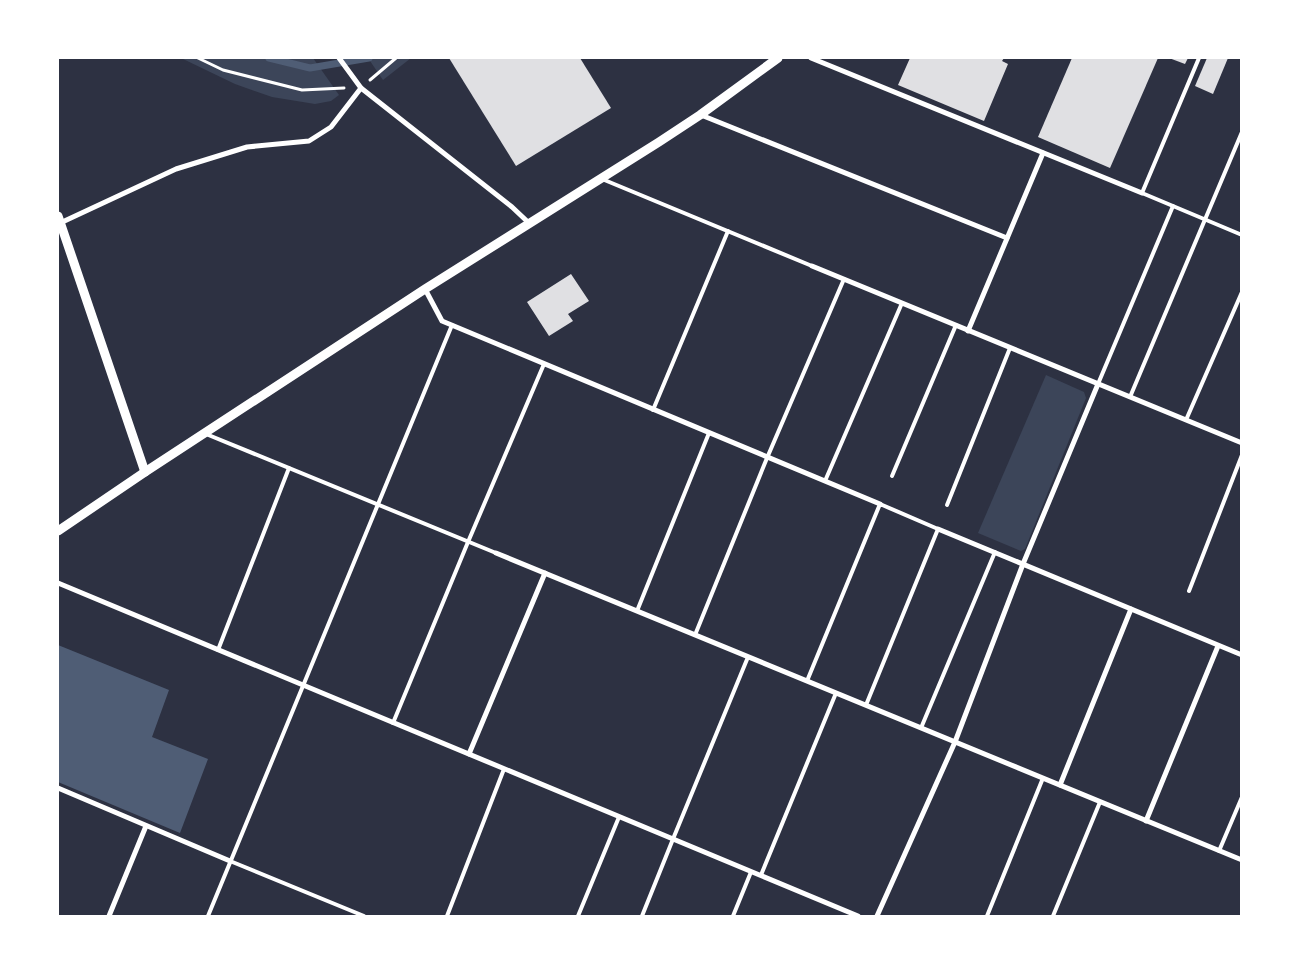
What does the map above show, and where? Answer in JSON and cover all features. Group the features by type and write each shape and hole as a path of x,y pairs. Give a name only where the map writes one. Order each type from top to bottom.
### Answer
{"street":[{"path":"339,58 361,88 512,207 530,224"},
{"path":"58,531 425,289 602,179 700,114 778,58"},
{"path":"811,58 1142,194"},
{"path":"145,472 58,221 176,169 246,147 309,141 331,127 361,88"},
{"path":"700,114 1006,238"},
{"path":"968,331 1043,153"},
{"path":"812,266 1242,443"},
{"path":"425,289 442,320 452,325 880,504"},
{"path":"877,916 955,742 1023,564 1098,384"},
{"path":"938,529 1242,655"},
{"path":"496,553 1242,860"},
{"path":"469,754 545,573"},
{"path":"58,583 858,916"},
{"path":"1060,785 1131,609"},
{"path":"1146,821 1218,646"},
{"path":"58,788 230,861"},
{"path":"109,916 146,826"}],"lane":[{"path":"1199,58 1142,194 1242,235"},
{"path":"1130,397 1242,132"},
{"path":"602,179 812,266"},
{"path":"1098,384 1173,206"},
{"path":"653,410 728,231"},
{"path":"695,635 844,279"},
{"path":"1186,420 1242,292"},
{"path":"825,481 902,303"},
{"path":"208,916 452,325"},
{"path":"892,476 956,325"},
{"path":"947,505 1010,348"},
{"path":"393,723 544,364"},
{"path":"205,433 496,553"},
{"path":"637,611 709,433"},
{"path":"1189,591 1242,455"},
{"path":"217,650 289,468"},
{"path":"807,681 880,504 938,529 866,705"},
{"path":"921,728 995,552"},
{"path":"642,916 748,657"},
{"path":"761,875 836,693"},
{"path":"447,916 504,769"},
{"path":"987,916 1043,778"},
{"path":"1219,851 1242,797"},
{"path":"1053,916 1100,802"},
{"path":"578,916 619,817"},
{"path":"230,861 364,916"},
{"path":"733,916 751,872"}],"path":[{"path":"198,58 223,70 302,90 361,88 396,58"}],"shaded area":[{"path":"181,58 313,58 339,95 331,101 315,104 272,97 235,84"},
{"path":"368,58 411,58 383,80"},
{"path":"1046,375 1084,392 1086,398 1025,549 1021,551 978,533"},
{"path":"58,645 169,690 152,737 208,759 180,833 58,782"}],"building":[{"path":"449,58 580,58 611,108 516,166"},
{"path":"910,58 1004,58 1002,61 1008,64 984,121 898,85"},
{"path":"1072,58 1158,58 1110,168 1038,137"},
{"path":"1169,58 1188,58 1185,64"},
{"path":"1207,58 1228,58 1213,94 1195,86"},
{"path":"571,274 589,301 568,314 573,321 549,336 527,302"}],"waterway":[{"path":"269,58 310,68 369,58"}]}
